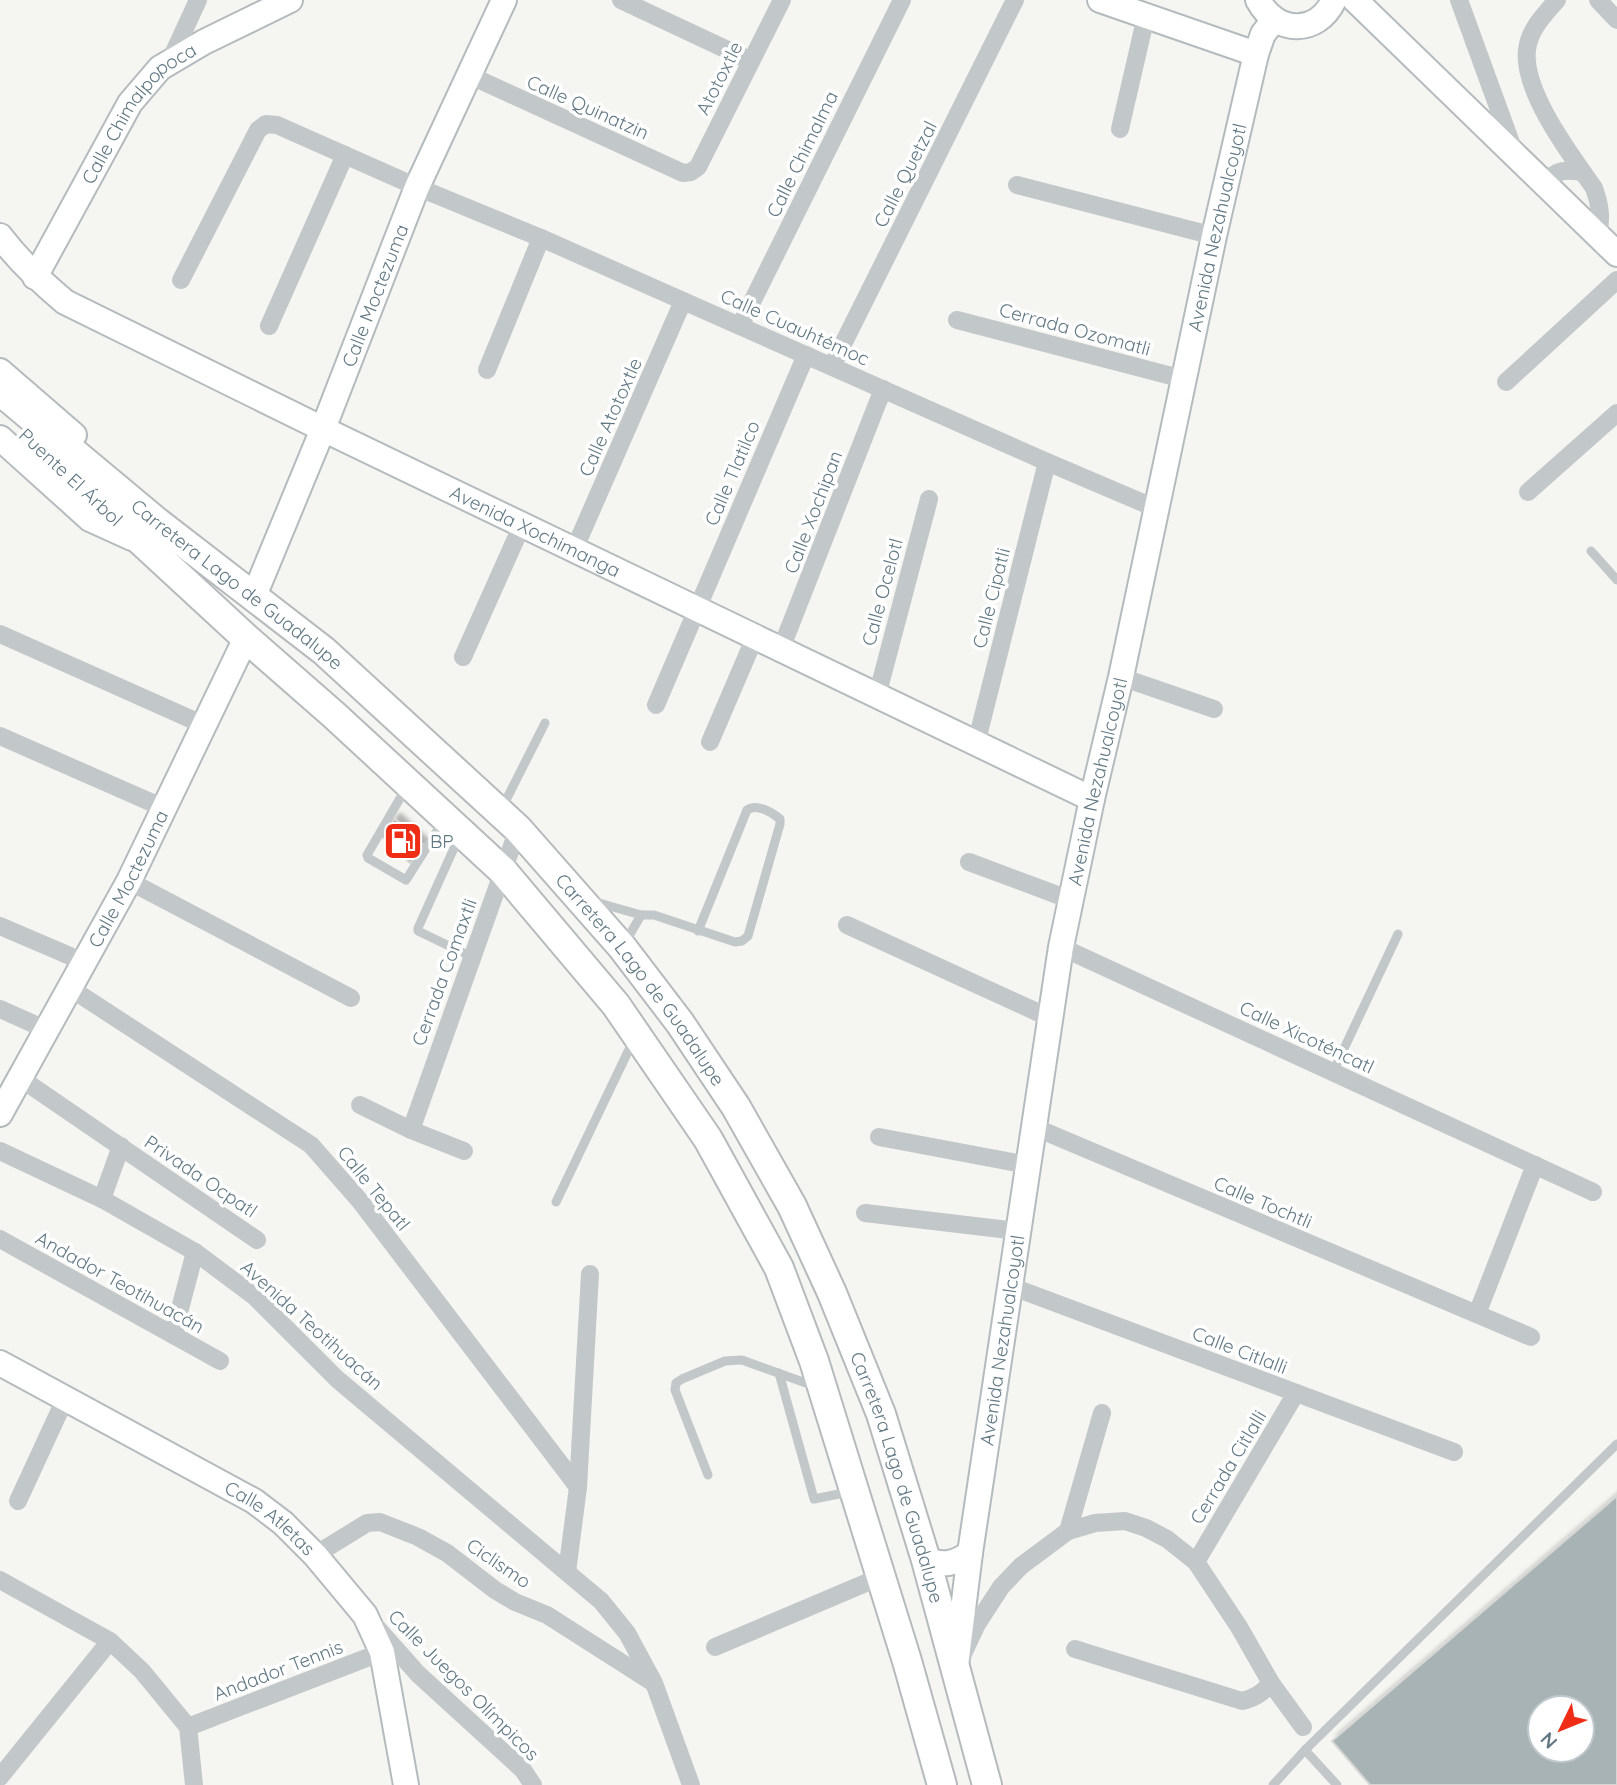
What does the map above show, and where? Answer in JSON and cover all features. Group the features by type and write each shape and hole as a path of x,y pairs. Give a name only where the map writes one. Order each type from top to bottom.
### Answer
{"main road":[{"name":"Puente El Árbol","path":"0,391 71,464"},
{"name":"Puente El Árbol","path":"0,411 71,464 149,532"},
{"name":"Carretera Lago de Guadalupe","path":"149,532 254,596 324,651 509,821 622,947 680,1023 736,1107 792,1206 832,1293 881,1414 926,1560 987,1785"},
{"name":"Carretera Lago de Guadalupe","path":"149,532 246,638 503,871 616,1005 708,1139 779,1268 814,1361 907,1661 942,1785"}],"street":[{"path":"169,63 198,0"},
{"name":"Calle Chimalpopoca","path":"35,277 130,103 160,68 204,42 290,0"},
{"name":"Calle Moctezuma","path":"254,596 323,429 417,187 504,0"},
{"path":"621,0 751,61"},
{"name":"Atotoxtle","path":"691,172 698,167 782,0"},
{"name":"Calle Chimalma","path":"740,326 902,0"},
{"name":"Calle Quetzal","path":"832,366 1015,0"},
{"path":"1100,0 1256,54"},
{"path":"1258,0 1274,20 1286,25 1299,26 1345,19 1366,23 1391,34"},
{"path":"1311,24 1325,15 1334,0"},
{"path":"1355,0 1617,254"},
{"path":"1459,0 1515,155"},
{"path":"1557,0 1534,29 1527,50 1528,72 1540,107 1594,188 1601,220 1598,236"},
{"path":"1598,0 1617,20"},
{"path":"1120,129 1146,16"},
{"name":"Avenida Nezahualcoyotl","path":"956,1668 970,1553 1061,947 1214,236 1256,54 1263,34 1274,20"},
{"name":"Calle Quinatzin","path":"469,75 683,173 691,172"},
{"name":"Calle Cuauhtémoc","path":"181,280 258,130 266,124 277,125 1155,508"},
{"path":"268,326 345,155"},
{"path":"1544,183 1554,173 1568,170 1582,172"},
{"path":"1017,185 1214,236"},
{"name":"Avenida Xochimanga","path":"0,236 35,277 65,302 1092,799"},
{"path":"486,370 541,238"},
{"path":"1506,382 1617,280"},
{"name":"Calle Atotoxtle","path":"575,550 683,301"},
{"name":"Cerrada Ozomatli","path":"957,320 1183,379"},
{"name":"Calle Tlatilco","path":"656,705 806,355"},
{"name":"Carretera Lago de Guadalupe","path":"0,371 103,459 149,532"},
{"name":"Calle Xochipan","path":"781,649 883,389"},
{"path":"1528,492 1617,413"},
{"name":"Carretera Lago de Guadalupe","path":"0,438 90,519 149,532"},
{"name":"Calle Cipatli","path":"976,744 1047,462"},
{"name":"Calle Ocelotl","path":"877,696 929,499"},
{"path":"463,657 522,525"},
{"path":"0,634 204,725"},
{"path":"710,742 755,637"},
{"name":"Calle Moctezuma","path":"0,1114 130,881 246,638"},
{"path":"1121,677 1214,709"},
{"path":"0,736 164,808"},
{"name":"Cerrada Comaxtli","path":"411,1130 503,871 509,821"},
{"path":"969,862 1071,900"},
{"path":"130,881 351,998"},
{"path":"847,925 1050,1018"},
{"path":"0,926 84,962"},
{"name":"Calle Xicoténcatl","path":"1061,947 1593,1192"},
{"name":"Calle Tepatl","path":"70,988 311,1145 360,1200 578,1487"},
{"path":"0,1009 47,1030"},
{"name":"Privada Ocpatl","path":"20,1077 257,1240"},
{"path":"360,1105 464,1152"},
{"name":"Calle Tochtli","path":"1034,1127 1531,1337"},
{"path":"879,1137 1028,1165"},
{"name":"Privada Ocpatl","path":"102,1199 121,1146"},
{"name":"Avenida Teotihuacán","path":"0,1152 102,1199 195,1252 254,1296 337,1379 601,1601 627,1633 654,1684 691,1785"},
{"path":"1477,1314 1535,1165"},
{"path":"865,1213 1018,1231"},
{"name":"Andador Teotihuacán","path":"0,1239 220,1361"},
{"path":"173,1335 195,1252"},
{"path":"567,1572 578,1487 590,1274"},
{"name":"Calle Citlalli","path":"1010,1286 1454,1452"},
{"name":"Calle Atletas","path":"0,1363 254,1501 283,1523 315,1555 365,1615 382,1652 406,1785"},
{"name":"Cerrada Citlalli","path":"1196,1562 1296,1393"},
{"path":"18,1501 66,1397"},
{"path":"1068,1531 1102,1413"},
{"path":"956,1668 977,1624 1001,1587 1021,1566 1068,1531 1109,1521 1125,1521 1167,1539 1196,1562 1239,1627 1271,1684 1303,1727"},
{"name":"Ciclismo","path":"315,1555 367,1523 380,1522 418,1537 447,1553 495,1590 547,1615 654,1684"},
{"path":"926,1560 949,1564 970,1553"},
{"path":"715,1647 880,1577"},
{"path":"0,1580 110,1641 142,1671 188,1727 194,1785"},
{"name":"Calle Juegos Olímpicos","path":"365,1615 418,1674 523,1770 533,1785"},
{"path":"0,1777 110,1641"},
{"path":"1074,1649 1242,1701 1260,1694 1271,1684"},
{"name":"Andador Tennis","path":"188,1727 382,1652"}],"lane":[{"path":"1591,551 1617,580"},
{"path":"509,821 545,723"},
{"path":"409,784 368,858 406,880 454,825"},
{"path":"578,897 641,915 654,915 698,930 735,942 742,942 748,936 779,824 780,819 775,814 755,807 747,810 698,930"},
{"path":"454,825 418,931 472,957"},
{"path":"622,947 641,915"},
{"path":"1333,1072 1398,934"},
{"path":"556,1202 636,1035"},
{"path":"708,1475 675,1390 676,1383 725,1361 742,1360 822,1389"},
{"path":"779,1373 814,1499 854,1490"},
{"path":"1273,1785 1305,1750 1617,1444"},
{"path":"1305,1750 1336,1785"}],"building":[{"name":"BP","path":"395,819 425,847 410,863 380,835"},
{"path":"1617,1496 1617,1785 1370,1785 1332,1741"}],"place":[{"name":"BP","path":"403,841"}]}
